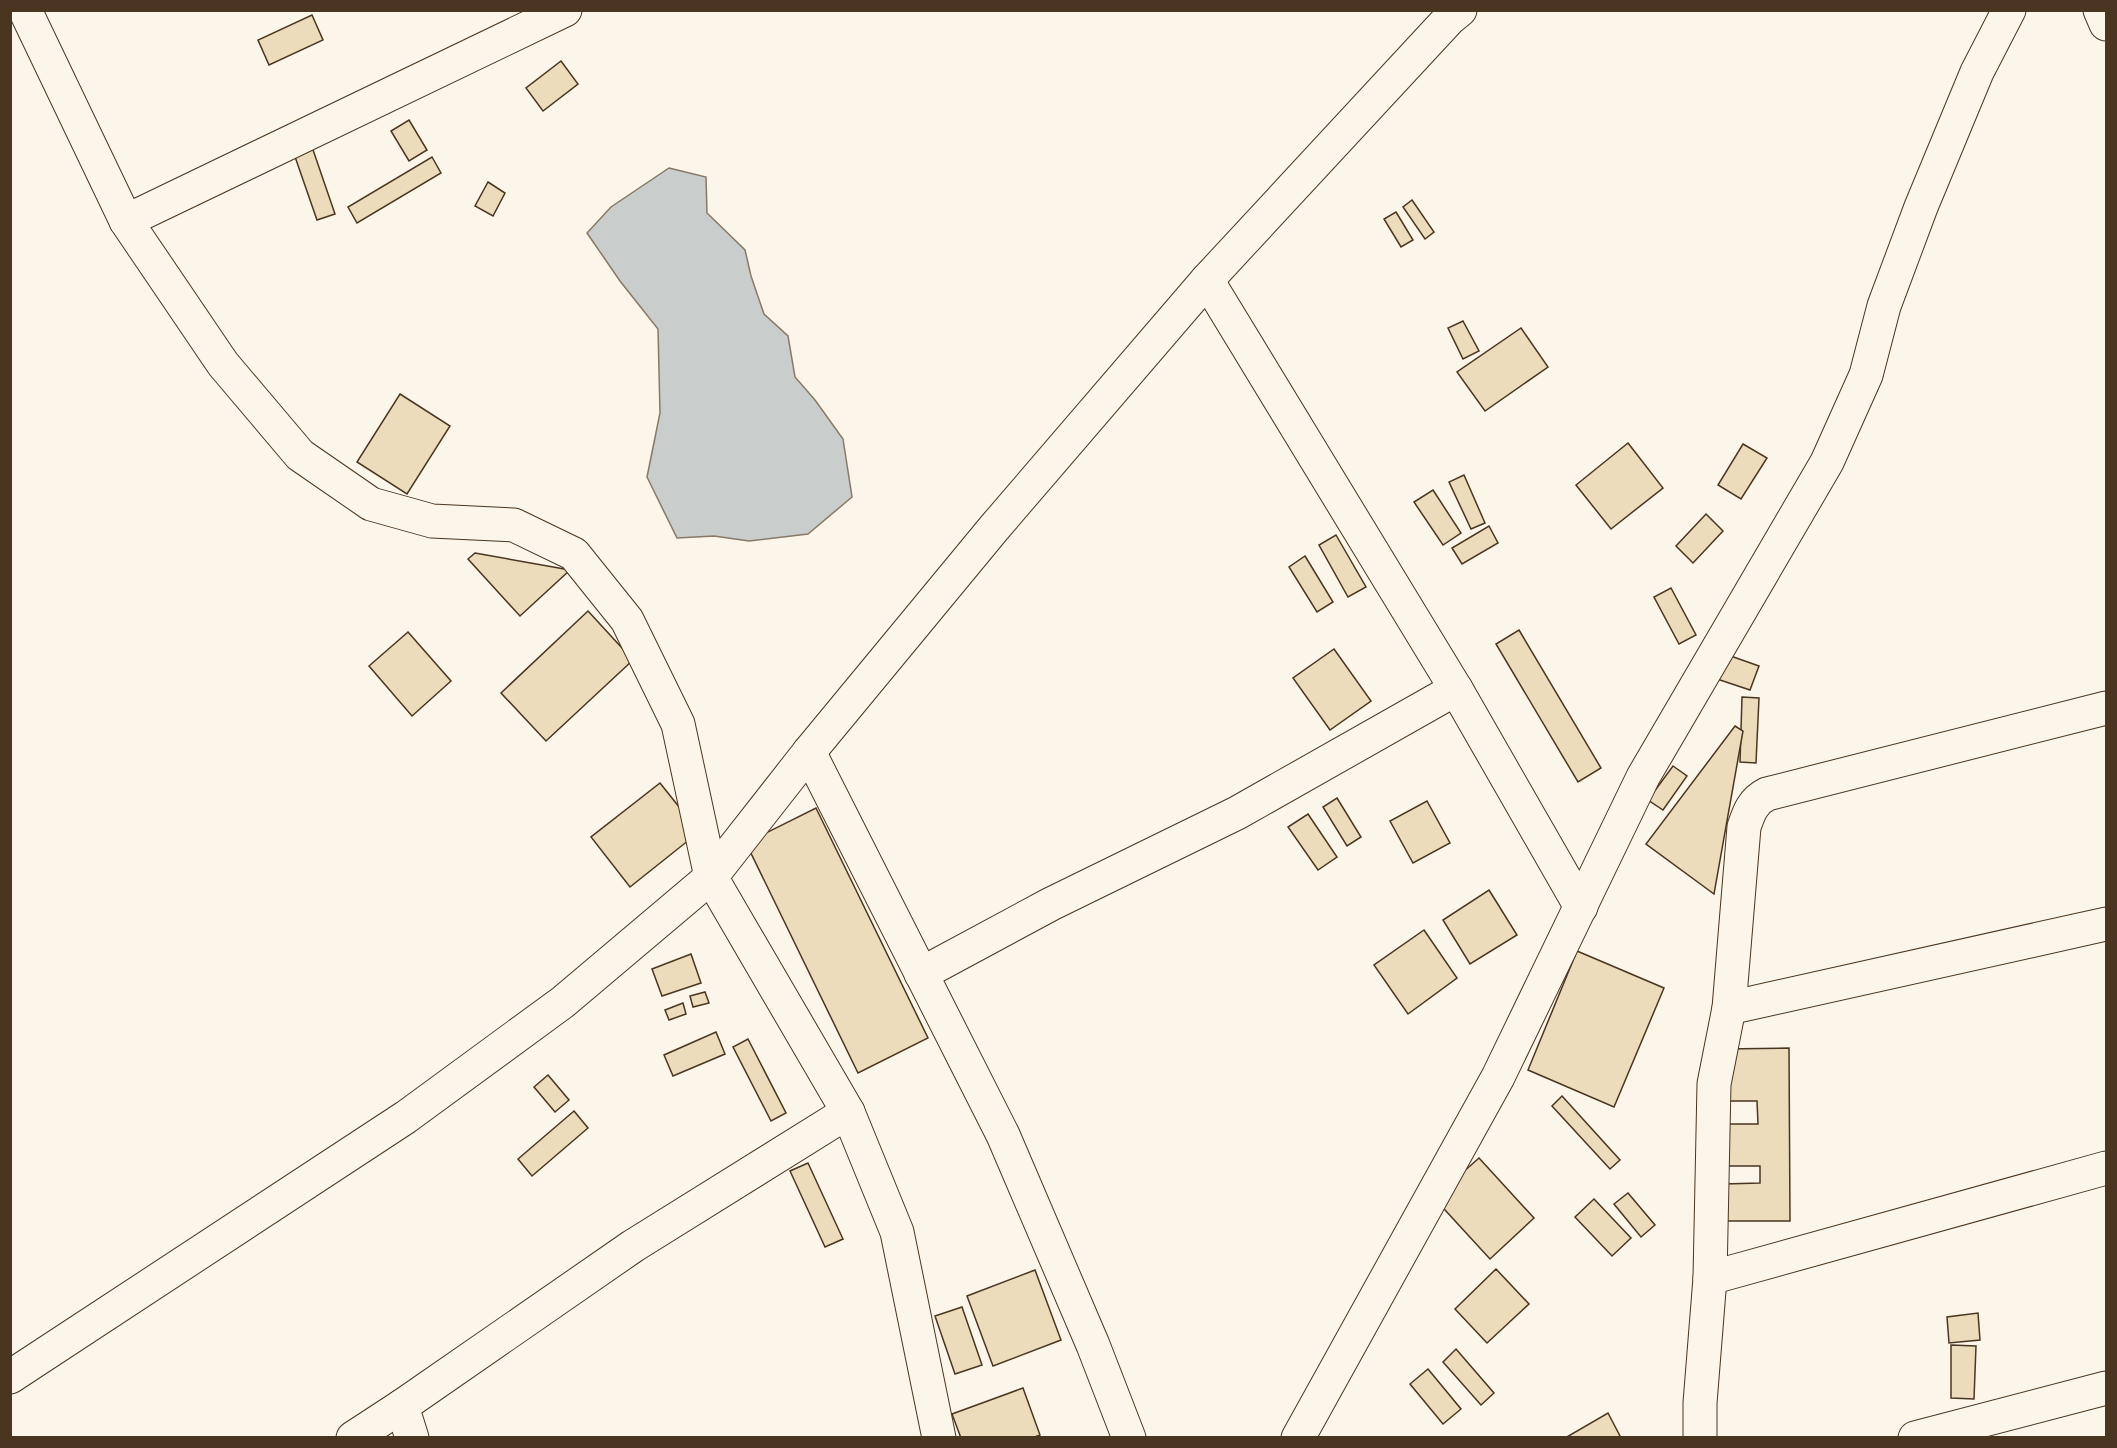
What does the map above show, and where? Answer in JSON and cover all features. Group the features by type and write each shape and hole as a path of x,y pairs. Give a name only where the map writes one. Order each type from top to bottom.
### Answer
{"street":[{"path":"126,221 565,10"},
{"path":"1307,1433 1498,1077 1643,777 1827,462 1866,375 1884,306 1921,207 1977,72 2009,10"},
{"path":"2100,10 2106,24"},
{"path":"10,1377 406,1117 563,1002 711,877 809,752 994,528 1207,280 1452,13"},
{"path":"20,15 126,221 223,364 300,455 371,504 432,521 514,525 574,554 627,620 678,724 711,877 848,1112 897,1232 939,1437"},
{"path":"1207,280 1456,689 1581,907"},
{"path":"921,974 1051,904 1237,813 1456,689"},
{"path":"1700,1437 1700,1403 1710,1278 1714,1084 1729,1008 1744,827 1748,814 1756,800 1767,794 2106,708"},
{"path":"809,752 1003,1135 1093,1345 1129,1437"},
{"path":"1729,1008 2106,924"},
{"path":"353,1437 402,1406 633,1246 848,1112"},
{"path":"1710,1278 2106,1168"},
{"path":"1915,1437 2106,1388"},
{"path":"402,1406 412,1437"}],"shaded area":[{"path":"669,168 706,177 707,213 745,250 764,314 788,336 795,377 843,439 852,497 808,534 749,541 714,536 677,538 647,477 660,413 658,329 620,281 587,233 611,207"}],"building":[{"path":"312,15 323,40 269,65 258,40"},
{"path":"561,61 578,84 543,111 526,88"},
{"path":"409,120 427,150 409,161 391,131"},
{"path":"311,144 335,214 317,220 293,151"},
{"path":"432,157 441,173 357,223 348,207"},
{"path":"488,182 505,193 493,216 475,206"},
{"path":"1412,200 1434,232 1425,239 1403,207"},
{"path":"1396,212 1413,240 1401,247 1384,219"},
{"path":"1463,321 1479,351 1463,359 1448,328"},
{"path":"1521,328 1548,367 1485,411 1457,372"},
{"path":"400,394 450,426 407,494 357,462"},
{"path":"1628,443 1663,488 1611,529 1576,485"},
{"path":"1743,444 1767,458 1741,499 1718,485"},
{"path":"1464,475 1485,523 1471,529 1449,482"},
{"path":"1433,490 1461,533 1443,545 1414,502"},
{"path":"1706,514 1723,531 1693,563 1676,546"},
{"path":"1489,526 1498,543 1462,564 1452,548"},
{"path":"1336,535 1366,587 1348,597 1319,545"},
{"path":"475,553 570,570 520,616 468,559"},
{"path":"1305,556 1333,602 1317,612 1289,567"},
{"path":"1671,588 1696,635 1679,644 1654,597"},
{"path":"588,611 633,660 546,741 501,693"},
{"path":"1519,630 1601,768 1578,782 1496,644"},
{"path":"408,632 451,681 412,716 369,666"},
{"path":"1334,649 1371,701 1330,730 1293,678"},
{"path":"1725,654 1759,666 1750,690 1717,679"},
{"path":"1742,697 1759,698 1756,763 1740,762"},
{"path":"1735,726 1743,731 1714,894 1646,844"},
{"path":"1673,766 1687,776 1663,810 1648,800"},
{"path":"660,783 699,832 630,887 591,837"},
{"path":"1337,798 1361,837 1347,846 1323,807"},
{"path":"1427,801 1450,843 1413,863 1390,821"},
{"path":"816,808 928,1038 858,1073 746,843"},
{"path":"1308,814 1337,857 1318,870 1288,827"},
{"path":"1489,890 1517,935 1470,964 1443,920"},
{"path":"1424,930 1457,978 1408,1014 1374,965"},
{"path":"1577,951 1664,988 1614,1107 1528,1070"},
{"path":"691,954 701,983 662,996 652,969"},
{"path":"705,992 709,1003 693,1007 690,996"},
{"path":"683,1003 686,1014 669,1020 665,1010"},
{"path":"716,1032 725,1054 673,1076 664,1055"},
{"path":"748,1039 786,1113 771,1121 733,1047"},
{"path":"1789,1048 1790,1221 1724,1221 1724,1184 1760,1183 1760,1166 1723,1166 1723,1124 1758,1124 1757,1101 1723,1101 1723,1049"},
{"path":"548,1075 569,1100 555,1112 534,1087"},
{"path":"1562,1096 1620,1160 1610,1169 1552,1106"},
{"path":"574,1111 588,1128 532,1176 518,1159"},
{"path":"1479,1158 1534,1218 1490,1259 1434,1198"},
{"path":"808,1163 843,1239 825,1247 790,1171"},
{"path":"1628,1193 1655,1225 1641,1237 1614,1204"},
{"path":"1594,1199 1631,1238 1612,1256 1575,1217"},
{"path":"1496,1269 1529,1304 1487,1343 1455,1309"},
{"path":"1035,1270 1061,1340 993,1366 967,1296"},
{"path":"962,1307 982,1365 955,1374 935,1316"},
{"path":"1978,1313 1980,1340 1949,1343 1947,1317"},
{"path":"1951,1345 1976,1346 1974,1399 1951,1398"},
{"path":"1456,1349 1494,1393 1481,1405 1443,1362"},
{"path":"1428,1369 1461,1409 1443,1424 1410,1384"},
{"path":"1023,1388 1040,1435 1032,1438 961,1438 952,1414"},
{"path":"1608,1413 1620,1436 1616,1438 1565,1438"}]}
